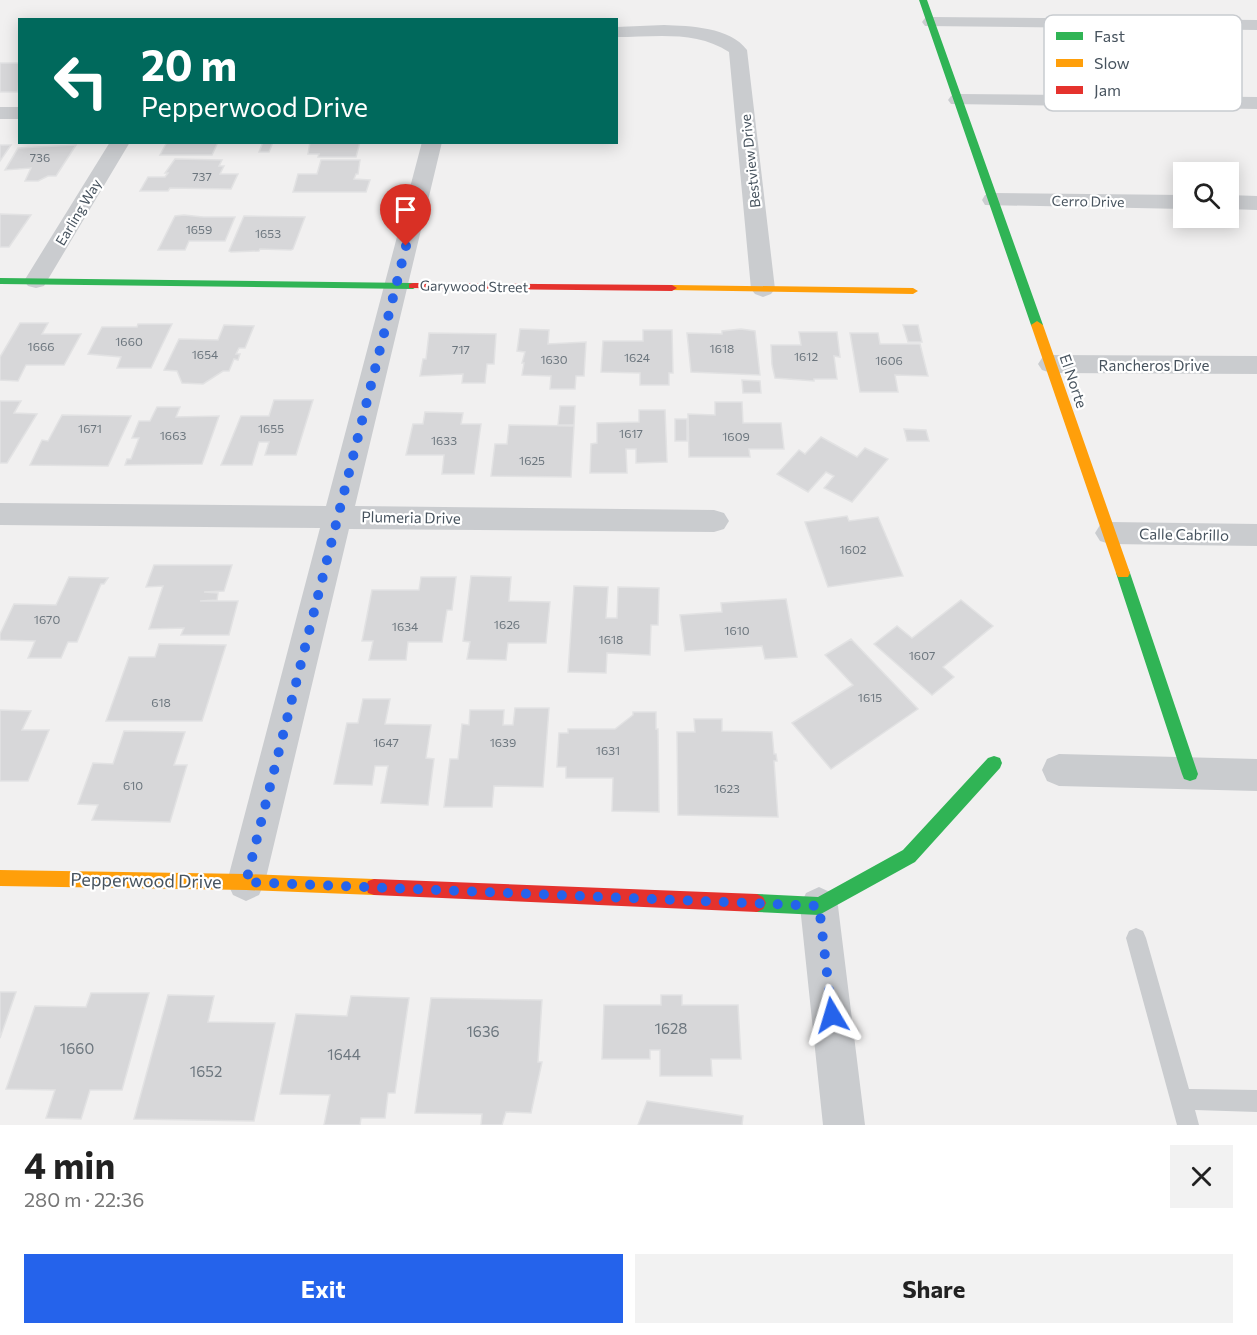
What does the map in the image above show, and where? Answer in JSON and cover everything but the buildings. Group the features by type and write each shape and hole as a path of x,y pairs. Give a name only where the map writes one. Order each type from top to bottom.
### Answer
{"street":[{"name":"El Norte","path":"923,0 1110,533 1190,774"},
{"path":"931,22 1044,23"},
{"path":"1242,25 1257,25"},
{"name":"Bestview Drive","path":"618,32 701,32 726,40 738,50 763,289"},
{"path":"958,100 1044,101"},
{"path":"1242,103 1257,103"},
{"path":"0,113 18,113"},
{"name":"Earling Way","path":"36,281 119,144"},
{"path":"246,882 431,144"},
{"name":"Cerro Drive","path":"993,200 1173,202"},
{"path":"1239,202 1257,203"},
{"name":"Garywood Street","path":"0,281 913,291"},
{"name":"Rancheros Drive","path":"1051,364 1257,365"},
{"name":"Plumeria Drive","path":"0,514 714,520"},
{"name":"Calle Cabrillo","path":"1110,533 1257,535"},
{"path":"844,1125 819,906 909,856 994,763"},
{"path":"1059,770 1257,775"},
{"name":"Pepperwood Drive","path":"0,878 246,882 819,906"}],"lane":[{"path":"1136,938 1188,1125"},
{"path":"1181,1099 1257,1101"}],"traffic: fast":[{"path":"923,0 1037,325"},
{"path":"0,281 413,286"},
{"path":"1123,573 1190,774"},
{"path":"757,903 819,906 909,856 994,763"}],"traffic: slow":[{"path":"672,288 913,291"},
{"path":"1037,325 1123,573"},
{"path":"0,878 246,882 374,887"}],"traffic: jam":[{"path":"413,286 672,288"},
{"path":"374,887 757,903"}],"route":[{"path":"406,246 246,882 819,906 832,1015"}]}
